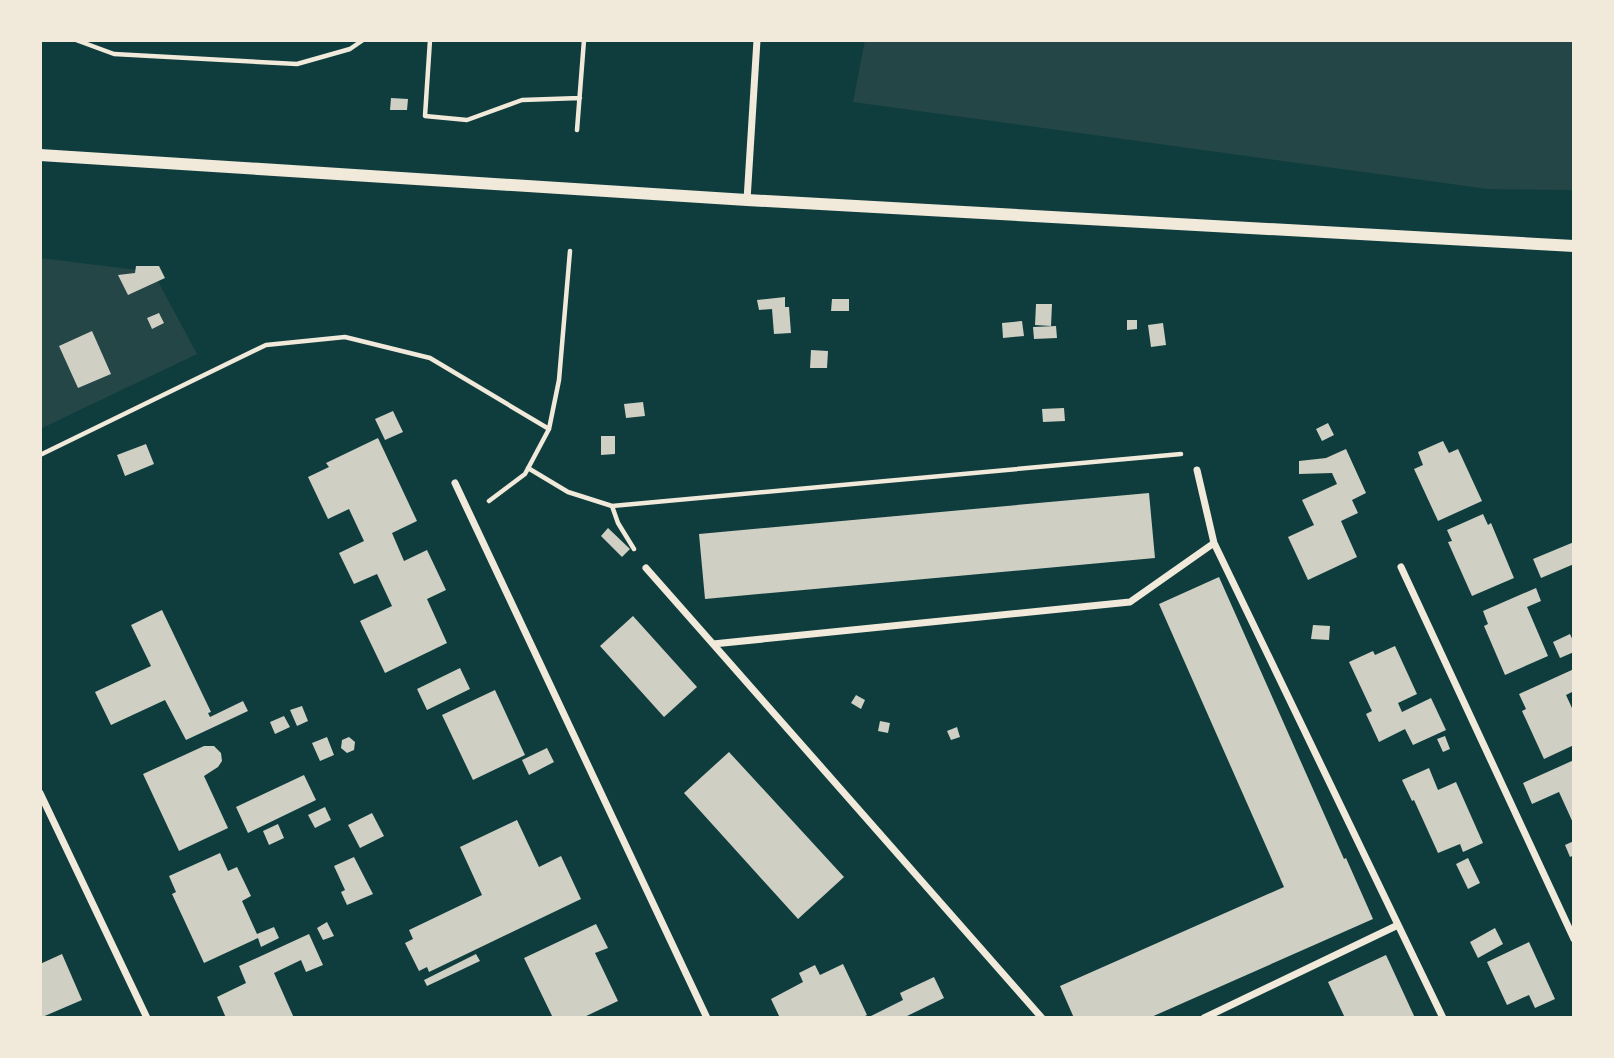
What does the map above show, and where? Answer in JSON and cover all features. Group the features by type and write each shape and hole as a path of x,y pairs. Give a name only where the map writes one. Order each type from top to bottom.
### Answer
{"street":[{"path":"747,200 757,40"},
{"path":"40,155 747,200 1574,246"},
{"path":"1197,470 1214,543 1443,1018"},
{"path":"455,483 707,1018"},
{"path":"713,644 1130,602 1214,543"},
{"path":"1401,567 1574,939"},
{"path":"646,568 1042,1018"},
{"path":"40,793 147,1018"},
{"path":"1204,1018 1398,925"}],"path":[{"path":"76,40 114,54 297,64 350,48 363,40"},
{"path":"430,40 425,116 467,120 522,100 580,98"},
{"path":"577,130 584,40"},
{"path":"471,515 525,474 549,429 559,380 570,251"},
{"path":"41,454 266,345 345,337 430,358 549,429"},
{"path":"528,468 568,492 612,506 1191,453 1197,470"},
{"path":"612,506 618,523 646,568"}],"shaded area":[{"path":"865,40 1574,40 1574,190 1488,189 853,102"},
{"path":"40,258 153,272 197,354 40,429"}],"building":[{"path":"391,98 408,99 407,110 390,110"},
{"path":"136,266 159,266 165,278 128,295 118,275 135,273"},
{"path":"785,297 785,307 789,307 791,333 774,334 772,309 759,310 757,300"},
{"path":"832,299 849,299 849,311 831,311"},
{"path":"1036,304 1052,304 1051,326 1035,325"},
{"path":"159,313 164,323 152,329 147,318"},
{"path":"1127,320 1137,320 1137,329 1127,330"},
{"path":"1022,321 1024,336 1003,338 1002,323"},
{"path":"1163,323 1166,345 1151,347 1148,325"},
{"path":"1056,326 1057,338 1034,339 1033,327"},
{"path":"92,331 111,374 78,388 59,346"},
{"path":"811,350 828,351 827,368 810,368"},
{"path":"643,402 645,416 626,418 624,404"},
{"path":"1064,408 1065,421 1043,422 1042,409"},
{"path":"393,411 403,432 385,440 375,419"},
{"path":"1328,423 1334,435 1322,441 1316,429"},
{"path":"601,436 615,436 615,454 601,455"},
{"path":"378,438 417,521 392,533 404,561 427,550 446,590 427,599 447,643 385,673 360,621 392,606 377,574 354,584 339,553 364,541 349,509 328,519 308,477 329,467 326,463"},
{"path":"1443,441 1449,453 1458,449 1482,501 1438,521 1414,469 1423,465 1418,452"},
{"path":"146,444 154,464 125,476 117,455"},
{"path":"1346,449 1366,493 1352,500 1358,513 1341,521 1357,557 1308,580 1288,537 1314,525 1302,500 1337,484 1332,473 1299,474 1299,461 1326,458"},
{"path":"1149,493 1155,558 705,599 699,534"},
{"path":"1483,514 1488,525 1491,523 1514,578 1472,596 1448,542 1452,541 1447,530"},
{"path":"608,528 630,549 622,557 601,536"},
{"path":"1574,542 1574,564 1541,578 1533,559"},
{"path":"1219,577 1373,919 1149,1018 1074,1018 1060,986 1284,887 1159,604"},
{"path":"1536,588 1541,601 1527,607 1548,656 1505,675 1484,626 1488,624 1483,611"},
{"path":"162,610 211,712 208,713 210,717 243,701 248,711 186,740 165,700 111,725 95,692 151,666 131,625"},
{"path":"633,616 697,687 664,717 600,646"},
{"path":"1313,625 1330,626 1329,640 1311,639"},
{"path":"1570,634 1574,652 1560,658 1553,642"},
{"path":"1395,646 1417,694 1398,703 1402,712 1431,698 1446,730 1413,745 1405,729 1379,742 1366,714 1372,711 1349,662 1373,651 1375,655"},
{"path":"460,668 470,689 427,710 417,689"},
{"path":"1574,669 1574,691 1566,695 1572,708 1574,707 1574,745 1544,759 1522,711 1526,709 1519,694"},
{"path":"495,690 525,755 473,780 442,715"},
{"path":"856,695 865,700 861,709 851,703"},
{"path":"302,706 308,721 297,726 290,710"},
{"path":"284,716 290,727 275,734 270,722"},
{"path":"880,721 890,723 888,733 878,731"},
{"path":"957,727 960,737 951,740 947,731"},
{"path":"1445,736 1450,749 1443,752 1437,739"},
{"path":"327,737 334,755 320,761 312,743"},
{"path":"349,737 355,742 354,750 347,753 341,748 342,740"},
{"path":"204,746 214,746 221,753 222,761 218,767 204,776 228,828 179,851 143,774"},
{"path":"547,748 554,762 529,775 522,760"},
{"path":"729,752 844,877 798,919 684,793"},
{"path":"1574,760 1574,825 1559,792 1532,804 1523,783"},
{"path":"1429,768 1438,790 1456,782 1483,843 1463,852 1460,844 1438,853 1402,780"},
{"path":"304,775 316,800 248,833 236,807"},
{"path":"325,807 331,820 315,828 308,815"},
{"path":"372,813 384,836 360,848 348,825"},
{"path":"517,820 539,867 561,856 581,899 429,972 427,967 419,971 405,943 413,939 409,930 482,895 460,847"},
{"path":"278,824 284,838 269,845 263,831"},
{"path":"1574,841 1574,855 1570,857 1565,845"},
{"path":"220,853 228,871 237,867 251,896 242,901 257,934 274,927 279,938 261,947 258,938 204,963 172,894 176,892 169,876"},
{"path":"354,857 373,894 347,905 341,892 345,890 334,866"},
{"path":"1468,858 1480,883 1468,889 1456,864"},
{"path":"327,922 334,936 323,940 317,928"},
{"path":"596,924 608,948 595,953 618,1001 582,1018 553,1018 524,958"},
{"path":"1495,928 1503,944 1478,958 1470,942"},
{"path":"309,934 323,965 306,972 301,960 274,973 294,1018 226,1018 217,997 246,983 239,966"},
{"path":"1529,942 1555,999 1535,1008 1529,995 1507,1005 1487,962"},
{"path":"62,954 82,1000 40,1018 40,964"},
{"path":"476,954 480,961 427,986 424,980"},
{"path":"1386,955 1415,1018 1345,1018 1328,982"},
{"path":"843,964 867,1015 861,1018 780,1018 771,999 803,982 799,973 815,965 820,975"},
{"path":"934,977 944,998 903,1018 867,1018 903,1000 900,993"}]}
